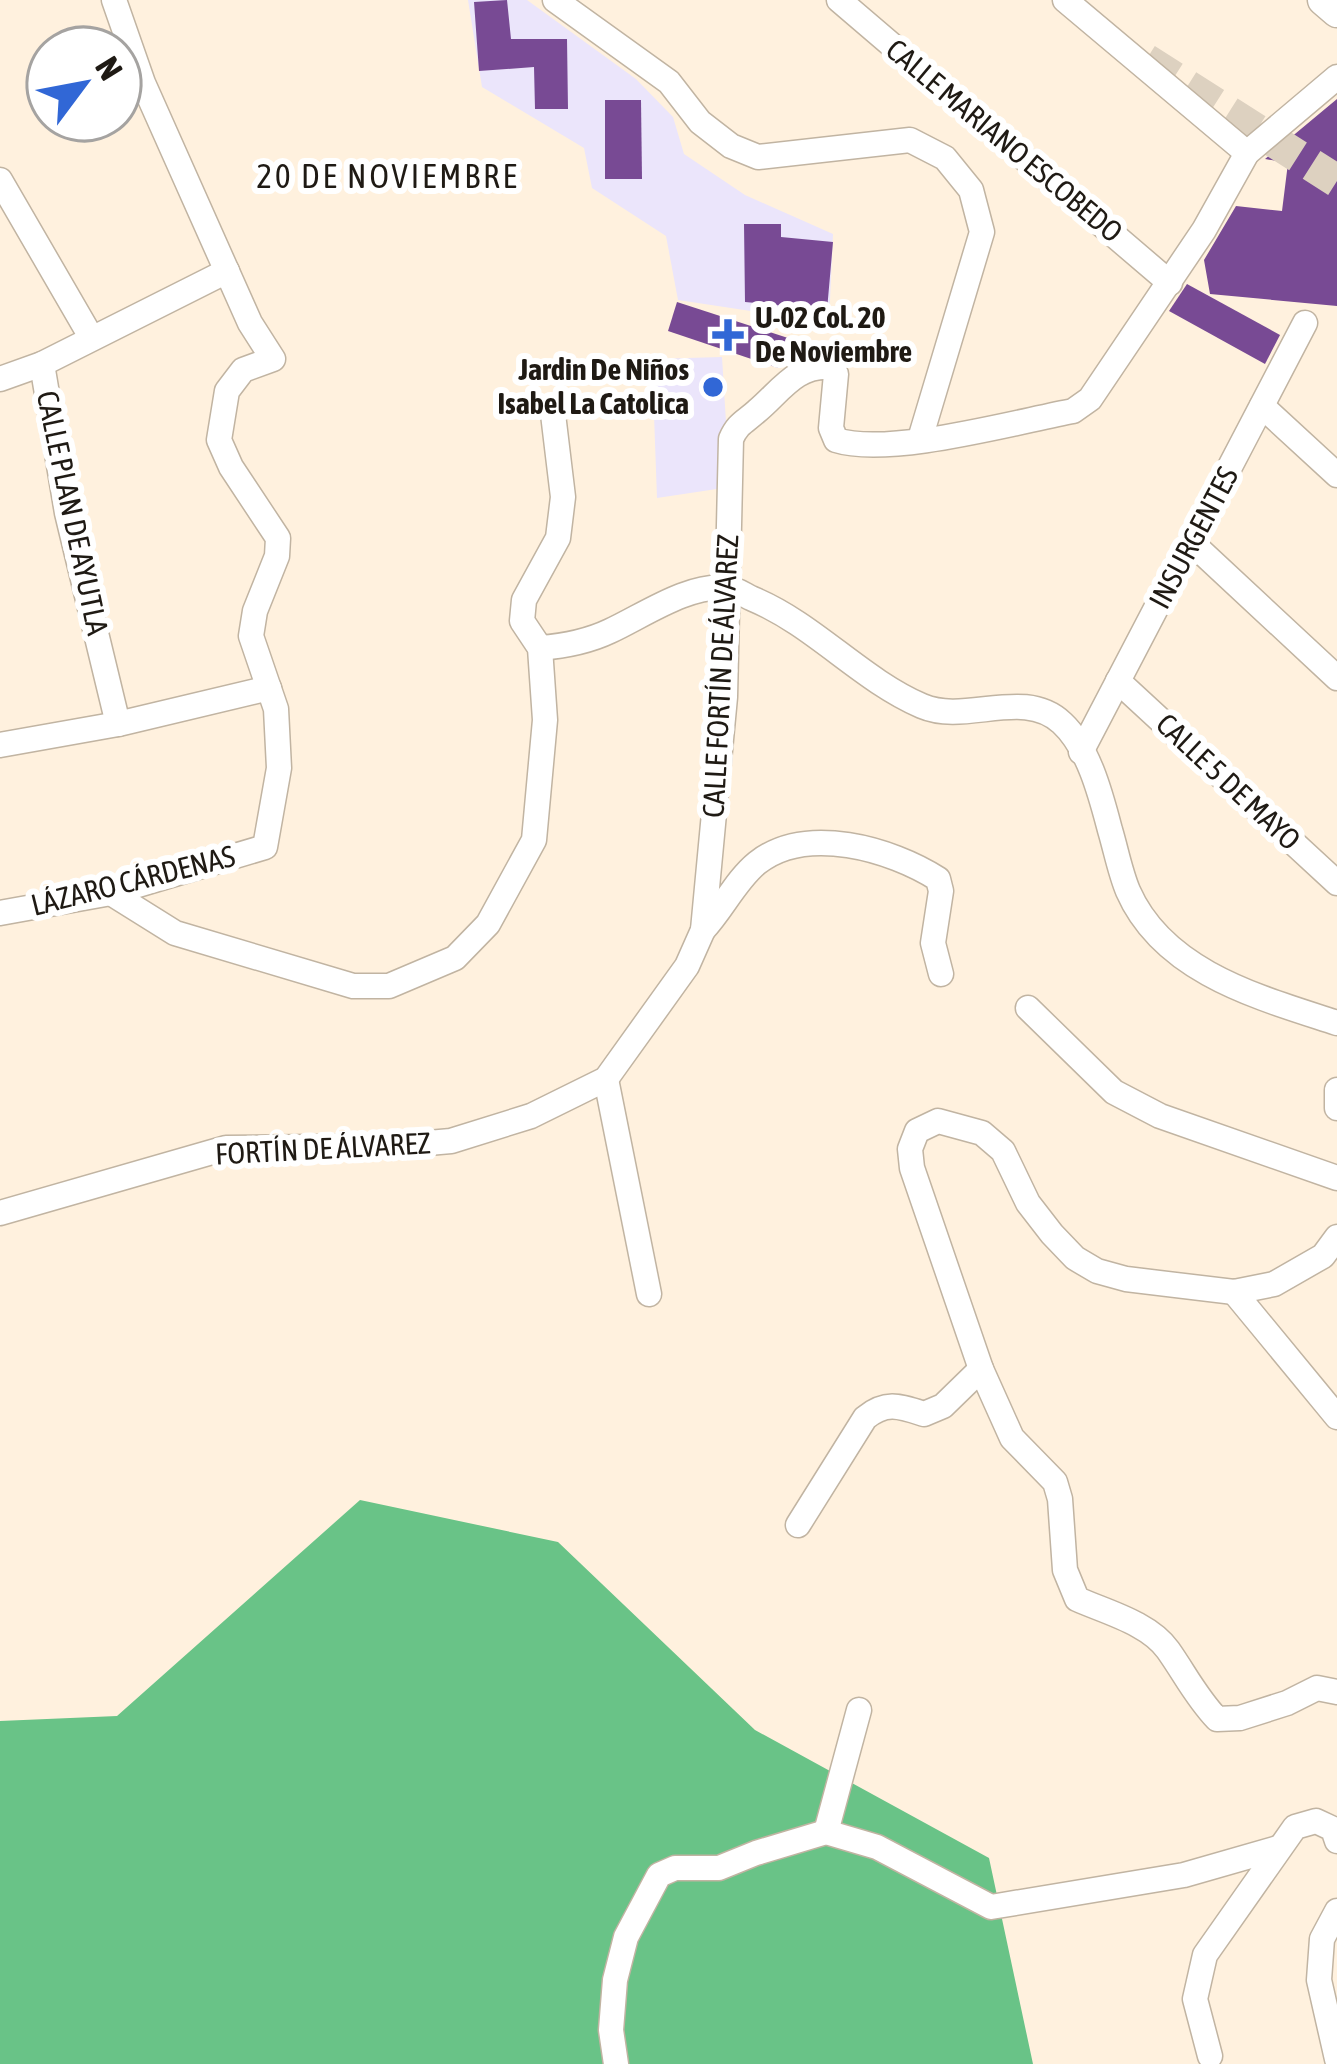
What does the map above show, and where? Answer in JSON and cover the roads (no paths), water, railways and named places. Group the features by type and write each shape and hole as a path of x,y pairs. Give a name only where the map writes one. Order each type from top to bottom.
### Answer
{"main road":[{"path":"1323,0 1337,12"}],"street":[{"path":"0,746 269,688 251,636 255,611 277,556 278,538 231,467 219,440 227,391 243,370 273,358 250,323 143,83 114,0"},
{"path":"555,0 670,82 700,122 730,146 758,157 910,140 945,158 971,190 982,232 920,440 1072,411 1090,399 1170,283 1247,153 1337,77"},
{"name":"CALLE MARIANO ESCOBEDO","path":"838,0 1170,283"},
{"path":"1065,0 1247,153"},
{"path":"0,180 92,337"},
{"name":"CALLE PLAN DE AYUTLA","path":"118,724 68,513 42,364 227,271"},
{"name":"INSURGENTES","path":"1081,752 1305,323"},
{"path":"0,379 42,364"},
{"name":"CALLE FORTÍN DE ÁLVAREZ","path":"703,930 725,697 731,439 739,423 789,380 821,366 831,367 836,374 831,428 836,440 851,445 920,440"},
{"path":"1262,406 1337,475"},
{"path":"111,893 176,933 352,986 389,986 455,958 488,924 534,840 545,720 540,648 522,621 524,600 558,538 563,497 553,414"},
{"path":"1192,543 1337,678"},
{"path":"540,648 570,646 609,632 670,598 728,588 780,610 923,706 952,713 1006,706 1036,708 1062,723 1081,752 1100,793 1129,893 1153,928 1192,964 1235,990 1337,1023"},
{"name":"CALLE 5 DE MAYO","path":"1118,681 1337,883"},
{"name":"LÁZARO CÁRDENAS","path":"0,913 111,893 265,847 279,768 276,709 269,688"},
{"path":"703,930 756,864 787,846 831,843 895,857 938,878 941,890 933,944 941,974"},
{"name":"FORTÍN DE ÁLVAREZ","path":"0,1214 226,1148 451,1141 531,1116 606,1079 687,966 703,930"},
{"path":"1028,1008 1114,1092 1160,1116 1337,1178"},
{"path":"606,1079 649,1294"},
{"path":"1337,1090 1337,1108"},
{"path":"1332,1255 1274,1284 1234,1292 1126,1279 1097,1271 1052,1234 1028,1203 1003,1151 982,1132 938,1121 917,1131 910,1149 912,1168 981,1369 1012,1438 1055,1482 1065,1570 1077,1599 1138,1626 1166,1646 1195,1696 1217,1719 1256,1713 1317,1688 1337,1692"},
{"path":"1234,1292 1337,1417"},
{"path":"798,1525 865,1418 880,1406 897,1405 924,1414 943,1406 981,1369"},
{"path":"826,1832 859,1710"},
{"path":"1210,2056 1196,1999 1205,1955 1295,1827 1316,1821 1334,1829 1337,1841"},
{"path":"616,2064 611,2030 615,1980 626,1937 659,1875 675,1868 719,1868 826,1832 877,1847 991,1907 1184,1875 1278,1848"},
{"path":"1337,1911 1322,1939 1318,1980 1337,2059"}],"tunnel":[{"path":"1146,60 1337,181"}],"place":[{"name":"U-02 Col. 20 De Noviembre","path":"728,335"},
{"name":"Jardin De Niños Isabel La Catolica","path":"713,387"}],"district":[{"name":"20 DE NOVIEMBRE","path":"388,176"}]}
